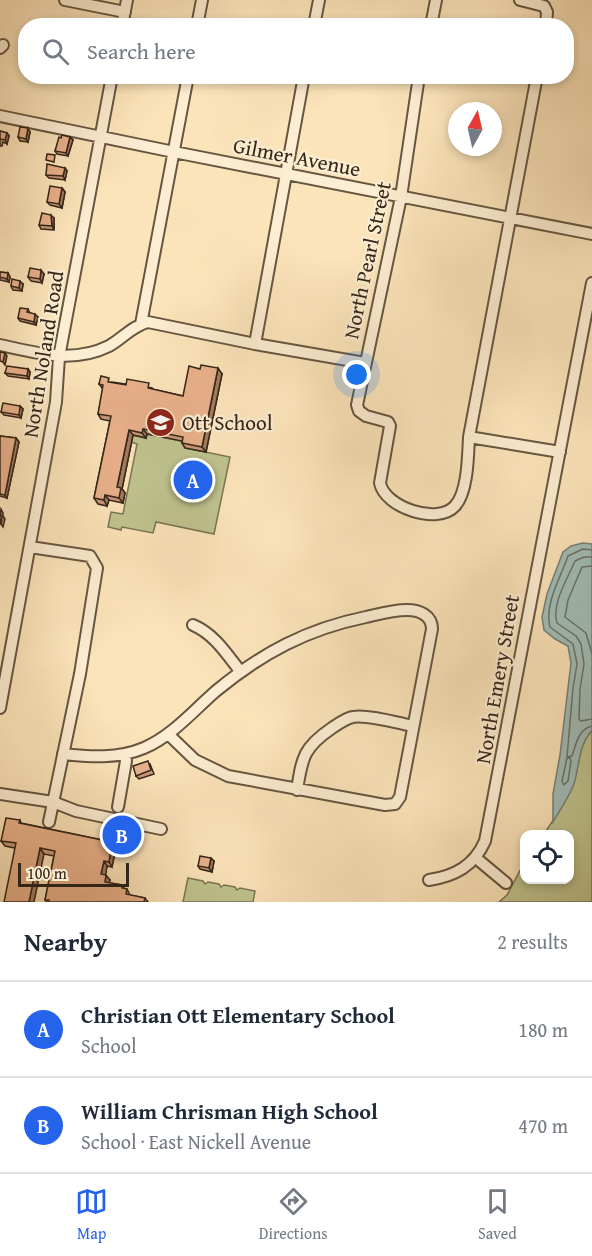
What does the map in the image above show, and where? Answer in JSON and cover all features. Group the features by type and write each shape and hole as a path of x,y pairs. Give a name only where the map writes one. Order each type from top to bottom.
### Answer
{"street":[{"path":"65,0 125,12"},
{"path":"124,18 127,0"},
{"path":"199,18 202,0"},
{"path":"316,18 319,0"},
{"path":"432,18 436,0"},
{"path":"520,0 538,4 546,10 546,18"},
{"name":"North Noland Road","path":"0,708 3,672 30,547 56,402 59,357 110,84"},
{"path":"141,324 187,84"},
{"path":"255,344 303,84"},
{"name":"North Pearl Street","path":"418,84 401,197 357,405 359,411 366,416 382,419 390,426 380,483 383,492 387,498 400,506 416,511 431,514 446,513 455,506 463,489 469,437"},
{"path":"536,84 469,437 560,452"},
{"name":"Gilmer Avenue","path":"0,116 592,234"},
{"name":"North Emery Street","path":"476,858 485,842 491,818 522,642 592,283"},
{"path":"0,345 59,357 82,355 117,342 141,324 159,323 255,344 365,363"},
{"path":"30,547 90,556 98,568 80,674 49,822"},
{"path":"63,754 90,757 125,754 144,748 168,734 240,671 294,639 345,621 398,610 421,612 429,617 432,623 397,807 228,776 209,768 182,749 168,734"},
{"path":"193,626 204,630 214,639 240,671"},
{"path":"297,790 302,759 306,750 329,730 347,719 362,717 413,726"},
{"path":"118,807 126,761 125,754"},
{"path":"0,794 53,802 76,811 161,829"},
{"path":"429,880 457,872 476,858 506,883"}],"green space":[{"path":"147,434 186,442 186,448 230,457 214,534 156,522 153,533 122,527 121,530 108,527 111,512 123,514 137,444 131,442 133,435 146,438"},
{"path":"592,730 592,902 499,902 507,895 520,871 520,884 574,884 574,830 547,830 575,779 583,744"},
{"path":"188,878 203,881 205,884 208,882 219,884 221,887 224,885 235,887 237,890 240,888 255,891 253,902 183,902"}],"water":[{"path":"583,543 592,544 592,730 584,742 572,789 553,822 553,794 571,663 568,646 544,630 542,617 547,594 563,552 571,546"}],"building":[{"path":"20,127 28,128 26,139 18,137"},
{"path":"0,131 7,133 5,140 0,139"},
{"path":"62,135 70,137 66,153 55,151 59,137 61,138"},
{"path":"47,154 55,155 54,162 46,160"},
{"path":"47,164 65,168 63,176 46,175"},
{"path":"50,186 62,188 59,204 47,202"},
{"path":"42,213 51,215 52,226 39,225"},
{"path":"30,268 41,270 40,279 28,277"},
{"path":"0,272 8,273 7,279 0,277"},
{"path":"12,279 20,281 19,288 11,286"},
{"path":"20,308 28,309 27,312 35,314 34,322 18,318"},
{"path":"0,352 5,353 3,362 0,361"},
{"path":"201,365 218,368 202,447 182,443 183,437 143,429 142,433 129,430 117,487 121,488 119,498 105,495 104,500 94,498 111,416 98,414 103,385 99,384 101,376 109,378 108,382 126,385 127,379 149,383 148,388 183,396 189,366 200,369"},
{"path":"7,366 28,369 27,376 5,373"},
{"path":"3,403 20,406 19,415 1,412"},
{"path":"0,436 16,438 5,495 0,494"},
{"path":"148,761 151,770 136,776 133,766"},
{"path":"6,818 20,820 19,823 112,842 109,862 104,861 101,874 106,875 105,882 122,885 122,888 127,889 126,894 145,898 144,902 48,902 49,900 45,900 55,851 40,848 29,902 4,902 16,843 1,841"},
{"path":"200,856 211,858 209,868 198,866"}],"place":[{"name":"Ott School","path":"161,422"},
{"name":"Christian Ott Elementary School","path":"193,480"},
{"name":"William Chrisman High School","path":"122,835"}]}
